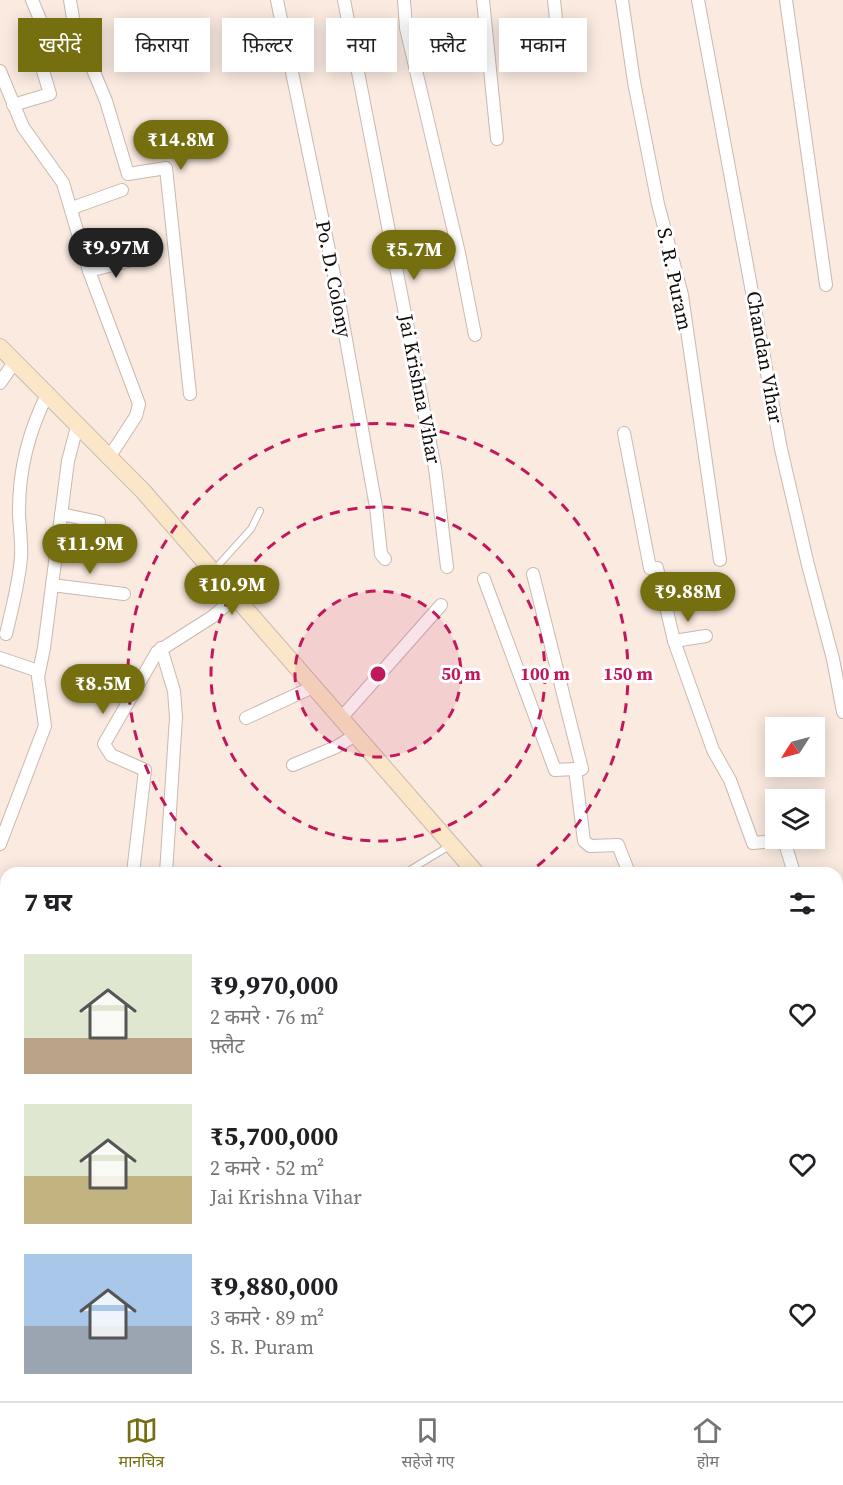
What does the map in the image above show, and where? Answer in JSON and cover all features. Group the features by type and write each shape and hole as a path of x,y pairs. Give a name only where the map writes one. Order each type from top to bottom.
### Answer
{"street":[{"path":"13,105 50,94 41,64 56,58 32,0"},
{"path":"70,0 74,24 106,101 128,174 166,168 190,394"},
{"name":"Po. D. Colony","path":"277,0 336,284 376,507 381,554 385,559"},
{"name":"Jai Krishna Vihar","path":"344,0 435,468 447,567"},
{"path":"405,0 406,28 459,253 475,335"},
{"path":"483,0 497,139"},
{"path":"554,0 556,18"},
{"name":"S. R. Puram","path":"622,0 634,82 658,204 682,295 720,560"},
{"name":"Chandan Vihar","path":"698,0 781,449 841,693 843,712"},
{"path":"786,0 826,285"},
{"path":"0,70 23,127 60,178 72,208 89,271 139,404 136,416 110,456"},
{"path":"72,208 122,190"},
{"path":"89,271 136,259"},
{"path":"0,347 110,456 214,570 471,867"},
{"path":"0,383 15,362"},
{"path":"6,634 18,587 21,555 19,508 24,456 32,423 48,393"},
{"path":"0,844 45,726 38,671 68,461 78,423"},
{"path":"624,433 650,567 657,568 674,641 713,750 730,780 753,843 783,840 792,867"},
{"path":"61,514 99,522"},
{"path":"484,579 555,770 582,769 532,574"},
{"path":"52,585 124,594"},
{"path":"134,867 145,770 111,755 104,744 161,648 213,617 237,596"},
{"path":"342,717 441,606"},
{"path":"674,641 706,636"},
{"path":"161,648 174,691 176,717 166,867"},
{"path":"0,658 38,671"},
{"path":"246,718 315,686"},
{"path":"293,765 336,747 357,734"},
{"path":"575,769 584,841 590,846 618,845 627,867"}],"lane":[{"path":"214,570 251,529 260,511"},
{"path":"415,867 452,845"}]}
